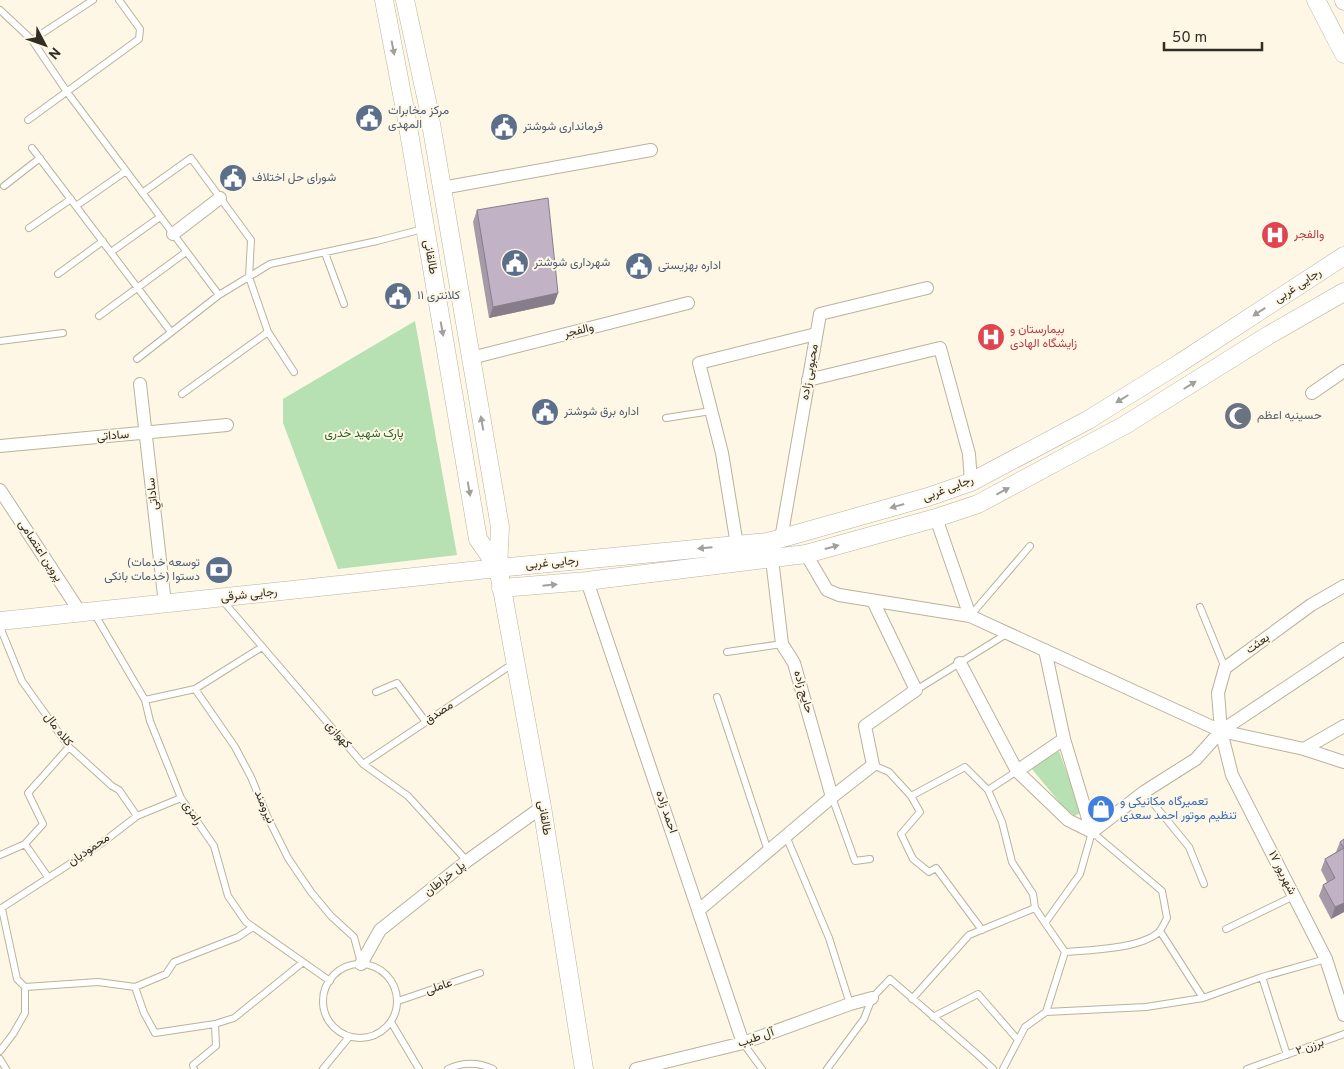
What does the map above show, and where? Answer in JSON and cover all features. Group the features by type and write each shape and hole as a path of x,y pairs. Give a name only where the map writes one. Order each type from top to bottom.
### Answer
{"street":[{"name":"طالقانی","path":"384,0 406,115 478,539 498,568"},
{"name":"طالقانی","path":"405,0 428,106 500,527 498,568 501,588 542,806 584,1069"},
{"path":"1316,0 1344,54"},
{"path":"442,188 651,150"},
{"path":"173,234 220,198"},
{"name":"رجایی غربی","path":"498,568 768,542 928,497 970,482 1088,420 1180,363 1344,256"},
{"name":"محبوبی زاده","path":"780,539 820,314 927,288"},
{"name":"رجایی غربی","path":"501,588 588,581 806,554 936,518 978,504 1125,425 1269,335 1344,292"},
{"name":"والفجر","path":"471,358 688,303"},
{"path":"737,545 722,453 699,363 816,334"},
{"path":"808,380 940,348 969,454 970,482 978,504"},
{"path":"1312,393 1344,371"},
{"name":"ساداتي","path":"140,384 165,604"},
{"name":"ساداتی","path":"0,446 226,425"},
{"name":"پروین اعتصامی","path":"0,490 87,612"},
{"path":"936,518 970,616"},
{"path":"806,554 827,590 839,595 970,616 1221,731 1304,749 1344,762"},
{"name":"حایج زاده","path":"772,559 782,644 794,663 832,797"},
{"name":"رجایی شرقی","path":"0,622 498,568"},
{"name":"احمد زاده","path":"588,581 744,1044"},
{"name":"بعثت","path":"1225,668 1311,605 1344,586"},
{"path":"699,910 832,797 873,765 865,726 916,690 873,601"},
{"path":"1092,832 1144,792 1196,759 1221,731 1344,649"},
{"path":"1045,650 1064,739 1092,832"},
{"path":"960,663 1017,771 1068,820 1092,832"},
{"path":"1221,731 1218,693 1225,668"},
{"path":"1304,749 1344,726"},
{"name":"۱۷ شهریور","path":"1221,731 1232,775 1326,959 1344,1014"},
{"path":"1017,771 1064,739"},
{"name":"پل خراطان","path":"361,964 380,930 467,861 542,806"},
{"name":"آل طیب","path":"636,1069 744,1044 850,1004 872,998"}],"lane":[{"path":"32,40 93,0"},
{"path":"28,120 139,39 140,29 119,0"},
{"path":"0,10 32,40 67,92 219,295"},
{"path":"32,148 171,332"},
{"path":"4,186 40,158"},
{"path":"142,193 191,158 251,240 249,277 268,332 294,372"},
{"path":"76,206 126,171"},
{"path":"29,228 71,199"},
{"path":"111,252 160,217"},
{"path":"137,359 219,295 270,264 326,253 425,228"},
{"path":"58,274 103,241"},
{"path":"99,316 186,252"},
{"path":"326,253 344,304"},
{"path":"182,394 268,332"},
{"path":"0,341 63,333"},
{"path":"666,418 711,411"},
{"path":"970,616 1030,546"},
{"name":"کهوازی","path":"220,598 363,764 408,796 467,861"},
{"path":"1200,607 1225,668"},
{"name":"رامزی","path":"87,612 145,700 150,722 181,798 214,846 228,896 246,922 330,981"},
{"name":"کلاه مال","path":"0,627 22,681 69,747 112,786 119,790 138,816"},
{"path":"916,690 1008,633"},
{"path":"727,652 782,644"},
{"path":"145,700 195,689 262,647"},
{"name":"مصدق","path":"363,764 515,662"},
{"path":"376,692 397,682 426,722"},
{"name":"نیرومند","path":"195,689 239,754 288,858 331,916 354,937 361,964"},
{"path":"717,697 768,851"},
{"path":"0,855 25,844 43,824 28,793 69,747"},
{"path":"873,765 889,772 912,796 920,812 901,834 913,860 929,872 936,868 982,930"},
{"path":"912,796 965,767 988,790 1002,822 1012,862 1034,894 1035,908 1065,952"},
{"path":"988,790 1017,771"},
{"path":"1144,792 1189,848 1204,884"},
{"path":"832,797 856,861 870,859"},
{"name":"محمودیان","path":"1,909 102,843 138,816 181,798"},
{"path":"1046,923 1080,874 1092,832 1162,891 1167,918 1160,931 1146,940 1112,949 1065,952"},
{"path":"786,836 829,938 850,1004"},
{"path":"25,844 48,877"},
{"path":"1226,929 1294,896"},
{"path":"912,999 969,935 1035,908"},
{"path":"1,909 16,979 25,987 98,982 135,987 166,974 174,962 238,937 253,927"},
{"path":"1160,931 1203,998"},
{"path":"1046,1012 1065,952"},
{"path":"1003,1069 1025,1027 1046,1012 1146,1007 1203,998 1262,977 1326,959"},
{"path":"135,987 144,1013 155,1033 214,1024 234,1018 302,962"},
{"path":"361,964 373,966 391,980 396,990 398,1001 396,1012 391,1022 383,1031 372,1037 360,1039 349,1037 339,1032 331,1024 323,1003 330,981 338,972 349,966 361,964"},
{"name":"عاملی","path":"398,1001 480,973"},
{"path":"1262,977 1288,1055"},
{"path":"827,1069 864,1018 872,998 890,979 993,1069"},
{"path":"0,1051 25,1014 25,987"},
{"path":"933,1016 978,994 1018,1040"},
{"path":"391,1022 419,1069"},
{"path":"194,1069 193,1065 216,1046 214,1024"},
{"name":"برزن ۲","path":"1247,1069 1344,1034"},
{"path":"323,1069 349,1037"},
{"path":"744,1044 762,1069"},
{"path":"0,1059 6,1069"},
{"path":"448,1069 457,1065 483,1064 493,1069"}],"green space":[{"name":"پارک شهید خدری","path":"415,321 457,555 338,569 283,423 283,399"},
{"path":"1059,751 1081,812 1075,816 1066,810 1031,768"}],"building":[{"name":"شهرداری شوشتر","path":"548,198 558,293 493,307 477,210"},
{"path":"1344,839 1344,848 1340,842"},
{"path":"1344,848 1344,903 1335,907 1323,885 1335,878 1325,859"}],"place":[{"name":"مرکز مخابرات المهدی","path":"369,118"},
{"name":"فرمانداری شوشتر","path":"504,127"},
{"name":"شورای حل اختلاف","path":"233,178"},
{"name":"والفجر","path":"1275,235"},
{"name":"شهرداری شوشتر","path":"515,263"},
{"name":"اداره بهزیستی","path":"639,266"},
{"name":"کلانتری ۱۱","path":"398,296"},
{"name":"بیمارستان و زایشگاه الهادی","path":"991,337"},
{"name":"اداره برق شوشتر","path":"545,412"},
{"name":"حسینیه اعظم","path":"1238,416"},
{"name":"(توسعه خدمات دستوا (خدمات بانکی","path":"219,570"},
{"name":"تعمیرگاه مکانیکی و تنظیم موتور احمد سعدی","path":"1101,809"}]}
